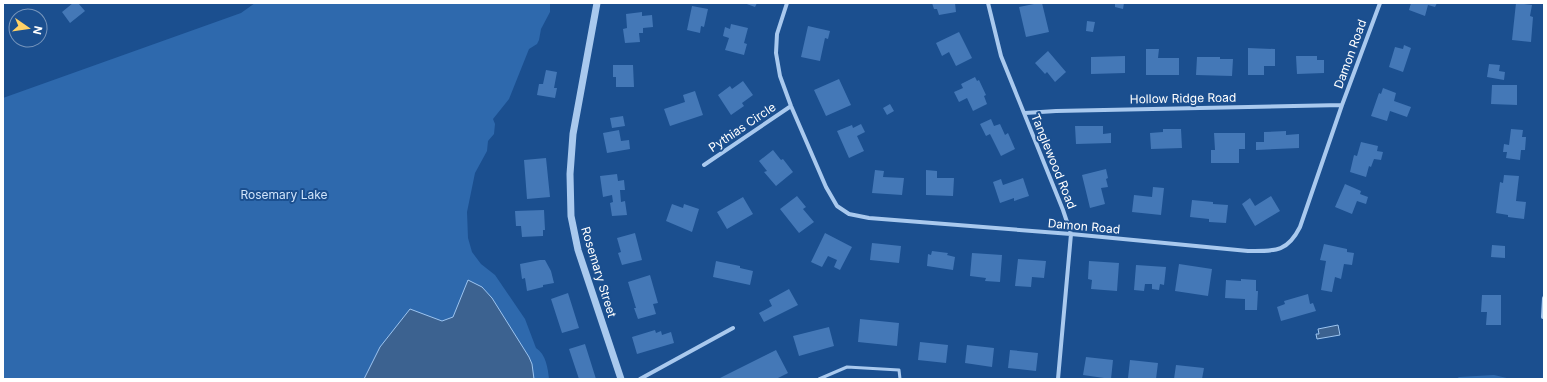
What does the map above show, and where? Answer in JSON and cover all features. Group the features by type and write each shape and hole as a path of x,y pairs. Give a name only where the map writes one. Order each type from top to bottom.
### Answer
{"street":[{"name":"Rosemary Street","path":"597,3 572,134 570,174 571,216 581,258 621,379"},
{"name":"Damon Road","path":"787,3 777,34 776,48 780,76 791,106 826,187 837,206 849,214 869,218 1071,234 1248,251 1268,251 1281,249 1292,240 1300,227 1342,105 1380,3"},
{"name":"Tanglewood Road","path":"988,3 1001,56 1064,210 1071,234 1058,379"},
{"name":"Hollow Ridge Road","path":"1025,113 1056,111 1342,105"},
{"name":"Pythias Circle","path":"704,165 791,106"},
{"path":"1543,317 1544,298"},
{"path":"640,379 733,328"}],"lane":[{"path":"819,379 847,367 899,370 900,379"}],"green space":[{"name":"Rosemary Lake","path":"255,3 550,3 550,12 541,29 539,40 537,44 529,49 509,99 493,119 495,124 494,134 488,141 487,151 475,173 467,212 468,238 472,252 481,264 495,275 525,319 536,348 544,358 549,379 3,379 3,98 241,13"},
{"path":"1494,375 1511,379 1456,379 1459,377"}],"shaded area":[{"path":"468,280 482,287 492,298 529,357 532,364 534,379 364,379 380,347 410,309 442,321 453,317"},
{"path":"1338,325 1340,335 1317,339 1316,334 1319,334 1318,329"}],"building":[{"path":"73,3 78,3 85,11 70,23 62,12"},
{"path":"744,3 757,3 755,7"},
{"path":"932,3 955,3 956,12 939,15 937,9 934,9"},
{"path":"1042,3 1049,32 1026,37 1019,7"},
{"path":"1115,3 1124,3 1123,9 1115,7"},
{"path":"1411,3 1437,3 1435,7 1428,5 1425,16 1409,10"},
{"path":"1516,3 1532,5 1530,16 1533,17 1531,42 1512,40"},
{"path":"692,6 708,9 704,27 701,26 700,33 687,30"},
{"path":"642,12 642,16 652,15 653,27 643,28 643,33 639,33 640,42 625,43 623,29 627,28 626,14"},
{"path":"1087,21 1095,22 1093,32 1086,31"},
{"path":"731,24 748,28 744,43 747,44 744,55 725,50 729,38 723,36 725,27 730,29"},
{"path":"808,26 830,31 828,39 825,38 820,61 801,57"},
{"path":"959,32 972,58 956,66 949,52 942,56 936,43"},
{"path":"1404,45 1411,48 1403,72 1389,67 1395,47 1403,49"},
{"path":"1248,48 1275,49 1275,66 1264,66 1264,75 1248,75"},
{"path":"1146,49 1159,49 1158,58 1179,58 1179,75 1146,75"},
{"path":"1048,51 1066,72 1055,82 1047,72 1045,74 1035,63"},
{"path":"1125,56 1125,73 1091,74 1091,57"},
{"path":"1296,56 1317,56 1317,60 1324,60 1324,73 1297,74"},
{"path":"1197,57 1220,57 1220,59 1233,59 1232,76 1196,75"},
{"path":"1489,64 1500,65 1499,71 1505,72 1504,80 1487,77"},
{"path":"613,65 633,65 634,87 616,87 616,77 613,77"},
{"path":"546,70 557,72 554,88 557,88 555,98 537,95 539,84 543,84"},
{"path":"975,77 977,81 979,80 986,95 984,96 987,104 973,111 967,98 959,102 954,92 963,88 961,84"},
{"path":"839,79 851,105 826,116 814,90"},
{"path":"743,81 753,95 742,103 744,106 731,115 718,95 730,86 732,89"},
{"path":"1492,85 1517,85 1517,105 1491,104"},
{"path":"1383,88 1396,93 1394,101 1411,107 1407,117 1390,111 1387,121 1371,116 1379,93 1381,94"},
{"path":"695,91 703,115 670,126 664,109 685,102 683,95"},
{"path":"890,104 894,111 887,115 883,108"},
{"path":"623,116 625,126 612,128 610,118"},
{"path":"991,119 994,126 1000,124 1005,135 1008,133 1015,149 1001,156 990,134 986,136 980,124"},
{"path":"861,124 865,132 857,136 864,151 849,158 837,131 852,125 853,128"},
{"path":"1075,126 1103,126 1103,134 1111,133 1111,143 1076,144"},
{"path":"1163,129 1181,129 1182,148 1151,149 1150,133 1163,132"},
{"path":"1511,129 1523,130 1522,137 1526,137 1525,150 1521,150 1520,160 1506,158 1507,152 1503,152 1504,144 1509,145"},
{"path":"619,130 621,141 629,140 630,149 607,153 603,133"},
{"path":"1286,131 1286,135 1299,134 1299,148 1256,150 1256,142 1264,142 1264,132"},
{"path":"1214,133 1245,133 1245,149 1239,149 1239,163 1211,163 1211,150 1215,150"},
{"path":"1361,142 1378,146 1377,151 1383,152 1381,160 1374,159 1371,167 1369,166 1366,177 1350,172 1354,155 1357,156"},
{"path":"773,150 781,160 783,159 793,172 776,186 764,172 767,171 759,161"},
{"path":"546,158 550,197 527,199 524,160"},
{"path":"1106,169 1108,187 1101,188 1105,204 1090,208 1082,175"},
{"path":"875,170 884,171 883,177 904,178 902,195 872,193"},
{"path":"926,170 937,171 937,178 954,178 953,196 926,195"},
{"path":"617,174 618,181 624,180 625,190 620,190 621,202 625,201 627,215 612,216 610,203 613,202 612,195 603,197 600,176"},
{"path":"1504,175 1519,176 1516,201 1526,202 1524,219 1508,217 1508,215 1496,213 1500,182 1503,183"},
{"path":"1023,178 1029,196 1014,201 1014,198 1000,203 993,182 1001,179 1003,185"},
{"path":"1345,184 1361,191 1360,194 1368,197 1366,204 1357,201 1352,214 1335,207"},
{"path":"1153,187 1164,188 1161,215 1132,212 1134,195 1152,197"},
{"path":"797,196 806,207 803,209 814,222 799,233 780,209"},
{"path":"1271,196 1280,211 1255,226 1242,204 1250,198 1255,206"},
{"path":"743,197 753,214 727,229 717,212"},
{"path":"1192,200 1228,205 1226,223 1209,222 1209,219 1190,217"},
{"path":"672,204 683,208 684,204 699,209 692,232 666,221"},
{"path":"544,210 545,230 543,230 543,236 522,237 521,226 516,226 515,211"},
{"path":"635,233 642,260 622,265 618,253 621,252 617,238"},
{"path":"825,233 852,247 840,270 834,267 837,260 828,256 822,267 811,262"},
{"path":"872,243 901,246 899,263 870,260"},
{"path":"1324,244 1347,249 1347,252 1354,253 1352,265 1344,264 1341,279 1335,277 1332,292 1321,290 1326,261 1320,260"},
{"path":"1492,245 1505,246 1505,258 1491,257"},
{"path":"932,251 948,253 947,255 955,257 953,270 927,266 928,254 931,255"},
{"path":"972,253 1002,255 1000,282 985,281 986,278 970,276"},
{"path":"1018,259 1046,261 1044,278 1032,277 1031,287 1015,286"},
{"path":"545,260 551,271 554,283 543,285 543,287 527,291 525,278 522,279 520,264"},
{"path":"716,261 740,266 740,268 753,271 750,285 713,277"},
{"path":"1089,261 1119,263 1117,291 1091,289 1092,280 1088,279"},
{"path":"1179,264 1212,269 1208,296 1175,291"},
{"path":"1136,265 1166,267 1164,285 1160,284 1159,290 1152,289 1152,284 1145,284 1144,291 1134,290"},
{"path":"650,275 658,303 653,304 656,314 638,319 628,282"},
{"path":"1241,279 1256,280 1256,291 1258,291 1257,310 1245,310 1245,299 1225,298 1226,280 1241,281"},
{"path":"789,289 798,305 764,322 759,313 772,306 769,300"},
{"path":"568,293 579,328 562,333 551,299"},
{"path":"1308,294 1310,304 1313,303 1316,311 1281,321 1277,307 1285,304 1284,301"},
{"path":"1482,295 1501,295 1501,325 1486,325 1487,312 1481,312"},
{"path":"860,319 899,323 897,346 858,342"},
{"path":"829,327 834,346 799,356 793,336"},
{"path":"655,330 656,333 661,331 662,335 671,332 674,343 637,354 632,337"},
{"path":"920,342 948,345 946,363 918,360"},
{"path":"585,344 596,379 579,379 569,349"},
{"path":"967,345 994,348 992,367 965,363"},
{"path":"776,350 788,373 776,379 718,379"},
{"path":"1010,350 1038,353 1036,371 1008,368"},
{"path":"1086,357 1113,360 1111,379 1083,375"},
{"path":"1130,360 1158,363 1156,379 1128,378"},
{"path":"1176,365 1204,368 1202,379 1174,379"}]}
